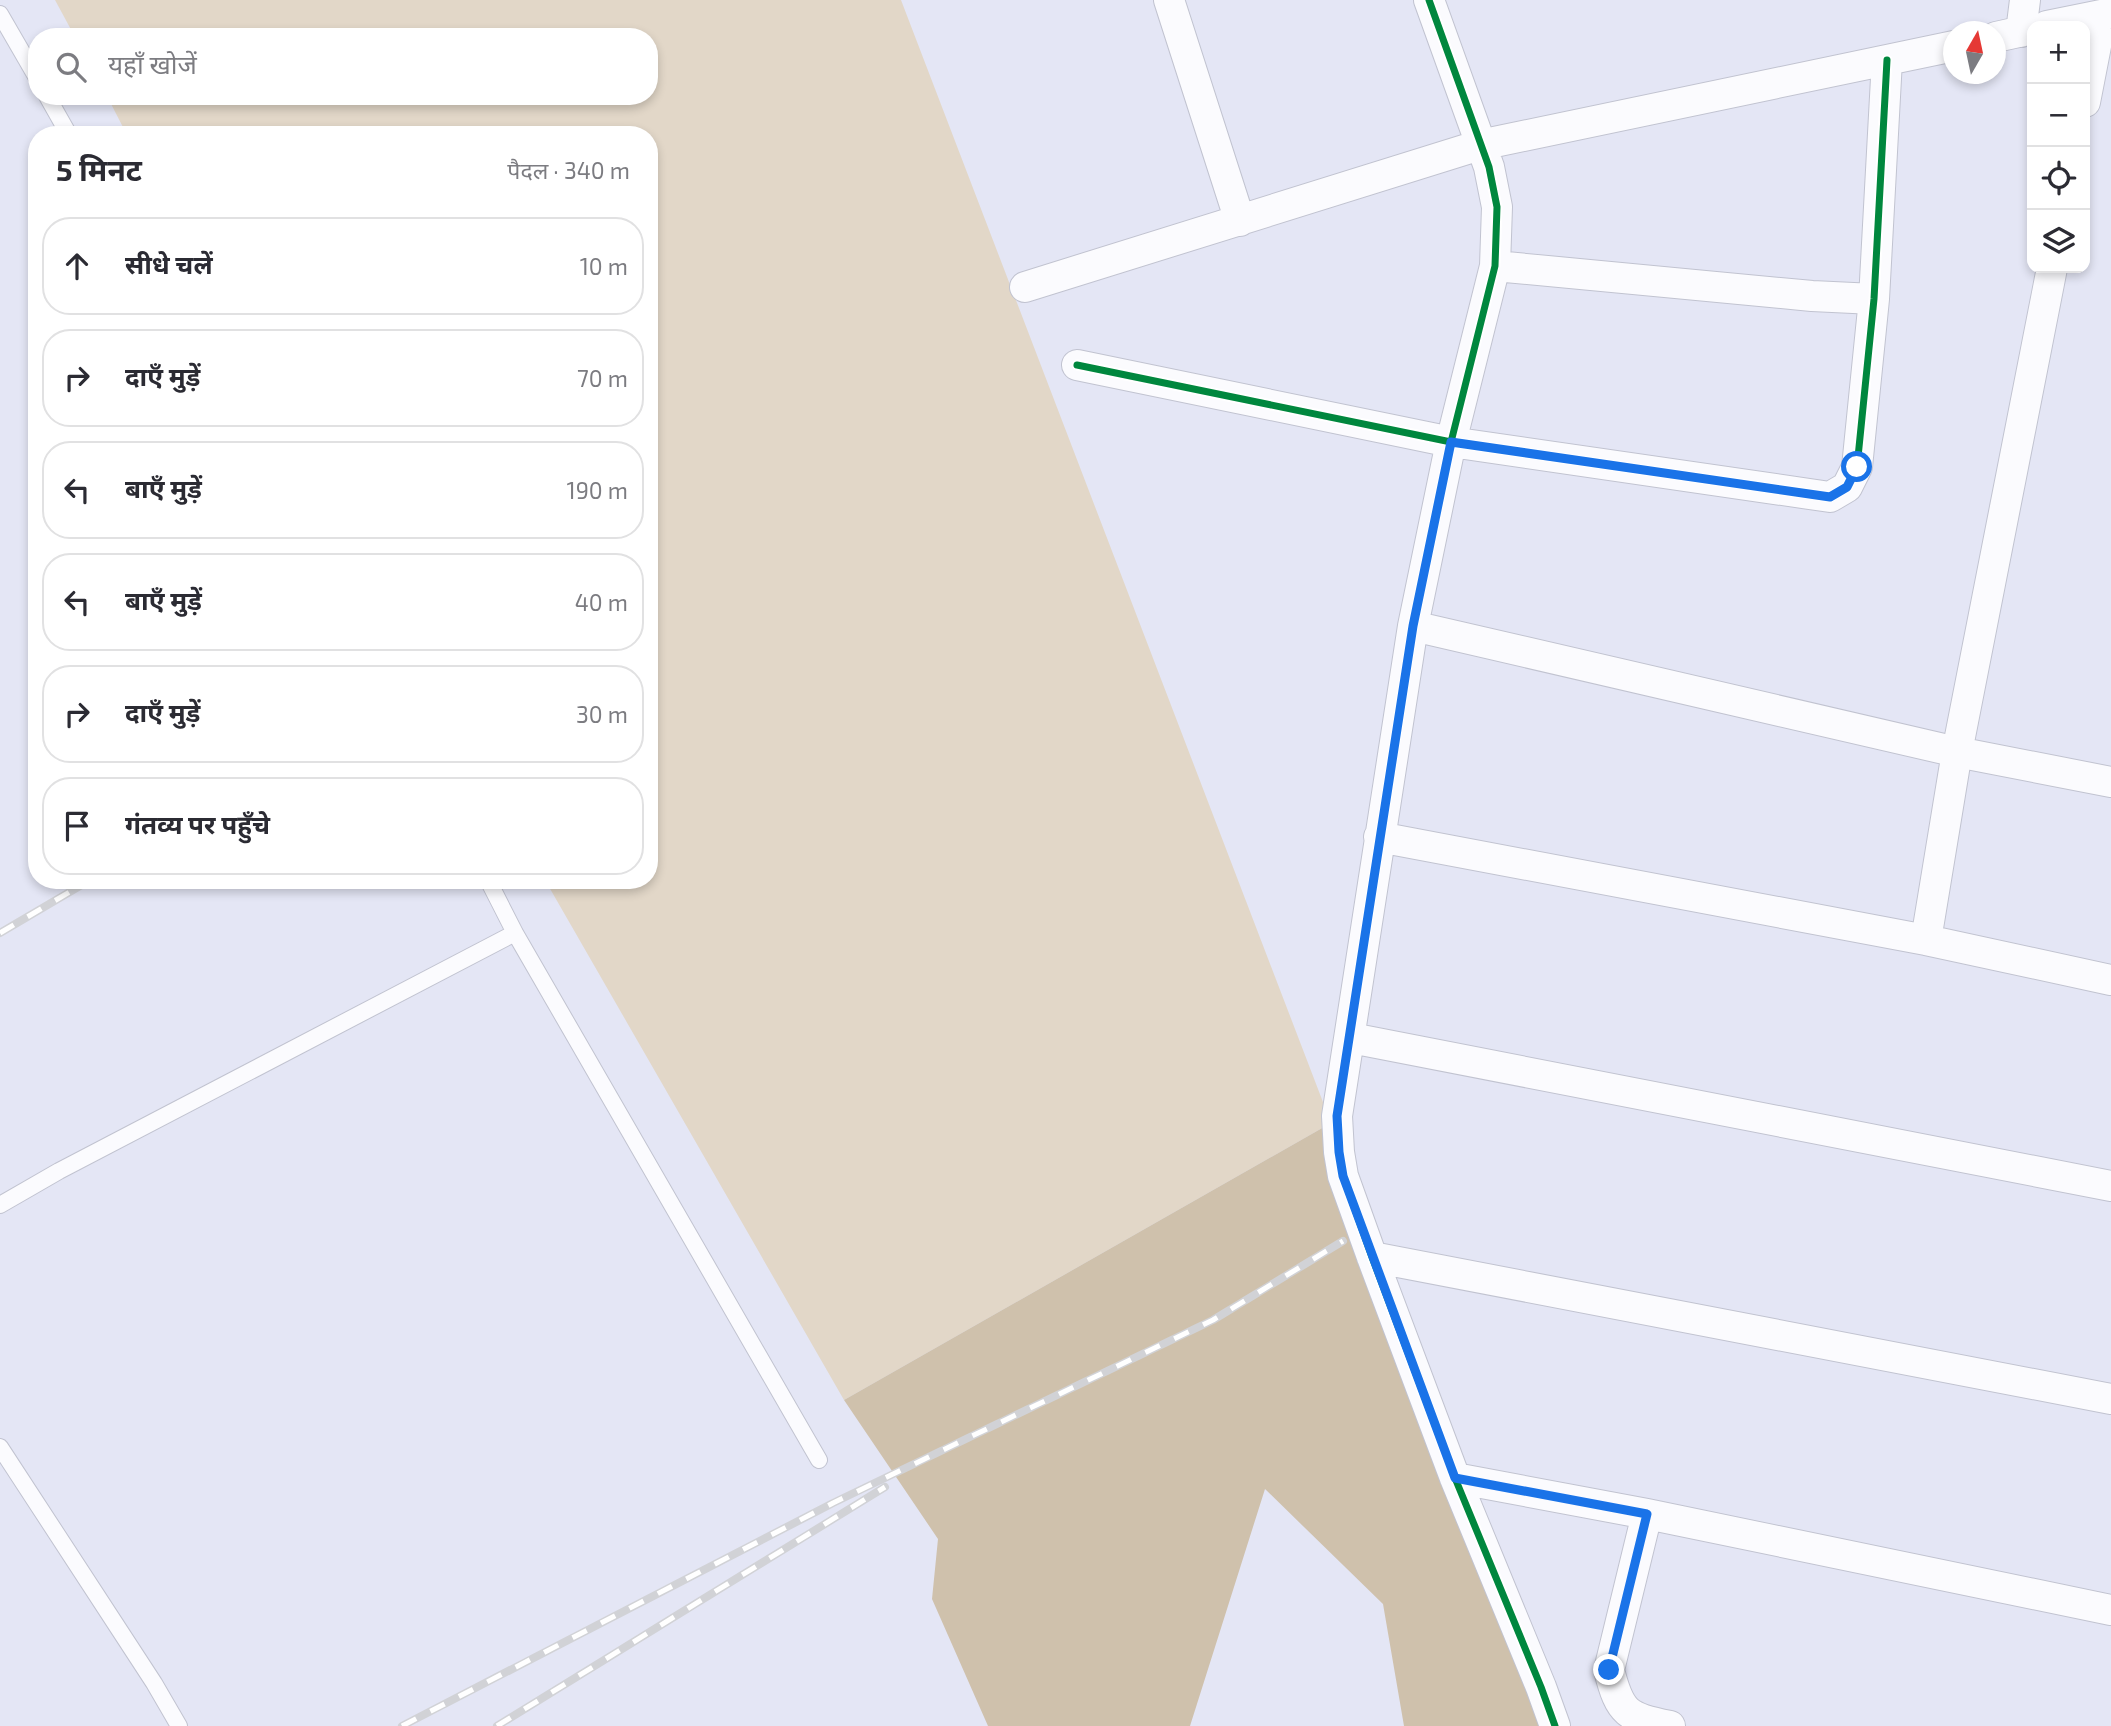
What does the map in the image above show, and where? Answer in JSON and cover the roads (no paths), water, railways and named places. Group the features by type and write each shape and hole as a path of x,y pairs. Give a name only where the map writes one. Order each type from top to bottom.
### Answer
{"street":[{"path":"1169,0 1240,221"},
{"path":"1429,0 1489,167 1497,207 1495,265 1451,442 1413,626 1337,1116 1339,1152 1343,1176 1455,1478 1555,1726"},
{"path":"2025,0 2024,31 2106,14 2089,84"},
{"path":"1025,287 1480,145 1943,48"},
{"path":"1077,365 1451,442 1830,497 1847,487 1857,467 1874,299 1887,60"},
{"path":"1495,265 1812,296 1874,299"},
{"path":"1926,940 1956,751 2051,273"},
{"path":"1413,626 1956,751 2111,782"},
{"path":"1379,838 1926,940 2111,980"},
{"path":"1351,1038 2111,1186"},
{"path":"1372,1257 2111,1399"},
{"path":"1455,1478 1647,1514 2111,1610"},
{"path":"1647,1514 1609,1670 1614,1692 1623,1708 1639,1719 1670,1726"}],"lane":[{"path":"0,13 28,62"},
{"path":"52,105 64,126"},
{"path":"493,889 515,933 819,1460"},
{"path":"0,1205 515,933"},
{"path":"0,1447 179,1726"}],"railway":[{"path":"0,933 75,889"},
{"path":"402,1726 833,1503 1213,1320 1343,1241"},
{"path":"497,1726 885,1487"}]}
